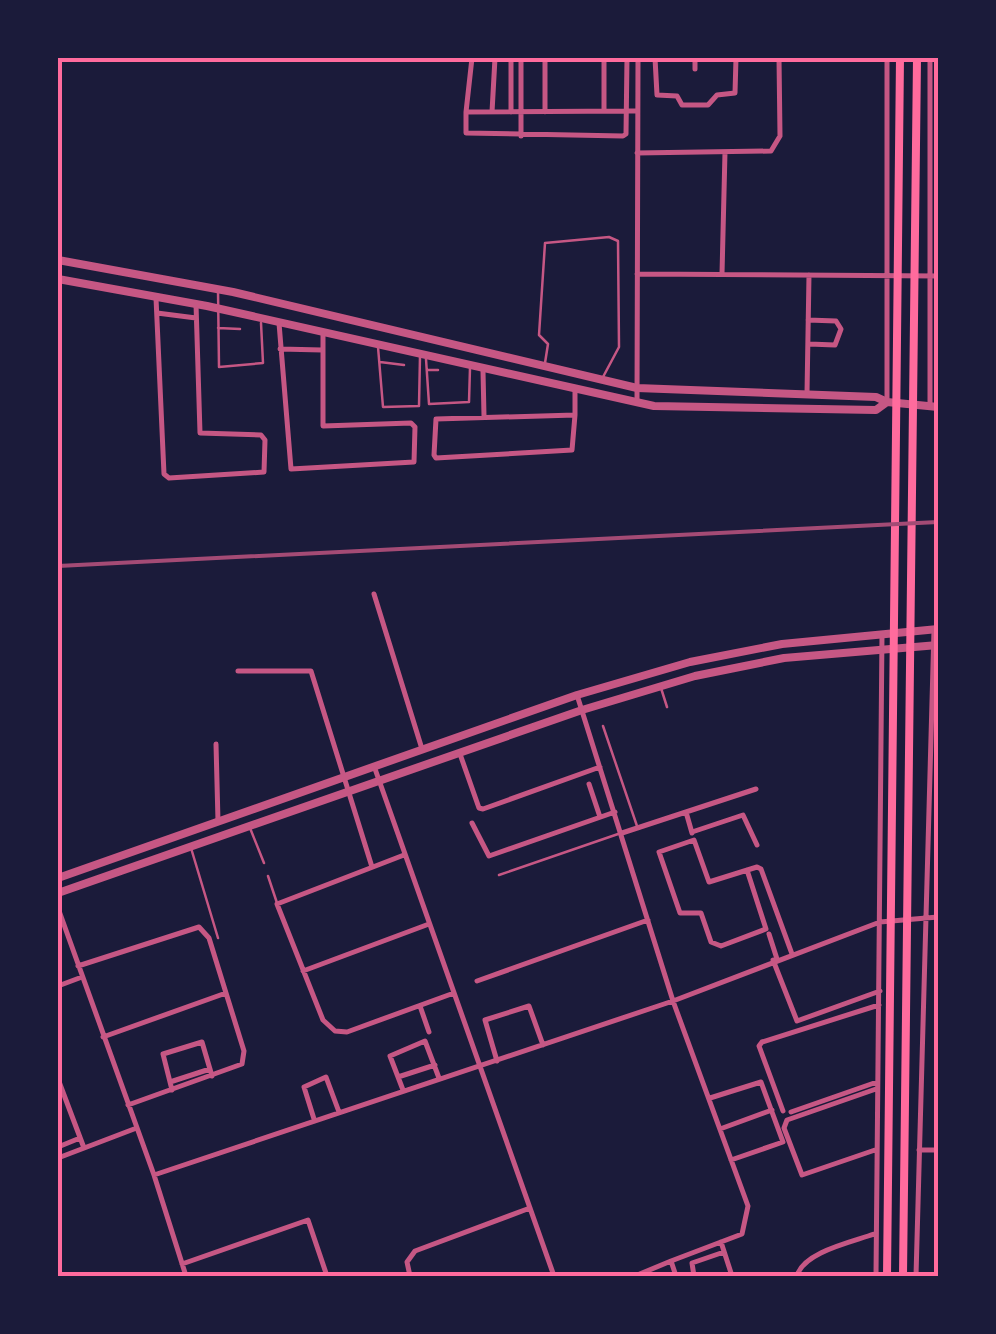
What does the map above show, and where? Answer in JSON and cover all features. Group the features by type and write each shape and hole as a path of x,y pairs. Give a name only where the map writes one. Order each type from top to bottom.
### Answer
{"main road":[{"path":"887,1276 900,58"},
{"path":"903,1276 917,58"}],"street":[{"path":"472,58 466,112 469,136 623,136 628,58"},
{"path":"492,112 495,58"},
{"path":"511,58 511,112"},
{"path":"522,58 522,136"},
{"path":"545,58 545,112"},
{"path":"604,58 604,111"},
{"path":"637,403 638,58"},
{"path":"655,58 655,93 677,96 682,105 708,105 717,95 736,93 736,58"},
{"path":"695,70 696,58"},
{"path":"638,153 771,151 777,145 779,58"},
{"path":"887,58 887,402"},
{"path":"58,260 218,289 638,388 876,397 887,402 934,407 929,276 930,58"},
{"path":"930,102 938,102"},
{"path":"466,112 637,111"},
{"path":"722,275 724,152"},
{"path":"637,274 938,276"},
{"path":"807,393 809,276"},
{"path":"58,279 217,308 637,403 876,410 887,402"},
{"path":"156,297 164,474 169,478 264,472 265,440 261,435 200,433 196,304"},
{"path":"157,313 196,318"},
{"path":"808,320 836,321 842,336 835,345 808,344"},
{"path":"278,323 291,469 414,462 416,442 411,423 323,426 322,333"},
{"path":"359,341 362,324"},
{"path":"280,349 323,350"},
{"path":"483,371 484,416"},
{"path":"575,390 575,415 572,450 436,458 436,419 575,415"},
{"path":"374,594 422,750"},
{"path":"58,878 577,695 724,653 936,630 916,1276"},
{"path":"876,1276 882,635"},
{"path":"58,893 660,686 765,661 936,645"},
{"path":"238,671 311,671 372,867"},
{"path":"577,695 673,1001 749,1215 742,1234 636,1276"},
{"path":"216,744 218,821"},
{"path":"460,753 478,808 483,809 600,767"},
{"path":"374,766 552,1276"},
{"path":"589,784 600,817"},
{"path":"622,833 756,789"},
{"path":"472,823 489,856 615,812"},
{"path":"686,812 692,835 743,815 757,844"},
{"path":"929,816 938,816"},
{"path":"747,870 766,929 721,946 711,942 701,912 680,913 659,852 694,840 709,882 747,870 761,868 792,954"},
{"path":"404,856 277,904 323,1020 334,1031 347,1032 454,993"},
{"path":"58,908 186,1276"},
{"path":"154,1175 673,1001 880,922 938,918"},
{"path":"476,981 648,920"},
{"path":"304,971 429,924"},
{"path":"78,966 199,927 209,938 245,1058 237,1068 170,1082"},
{"path":"768,934 797,1021 880,990"},
{"path":"58,986 82,977"},
{"path":"103,1037 226,993"},
{"path":"420,1005 429,1032"},
{"path":"876,1085 787,1111 759,1046 880,1005"},
{"path":"497,1061 484,1023 500,1016 531,1007 543,1045"},
{"path":"172,1090 163,1054 202,1042 211,1072"},
{"path":"403,1090 391,1053 425,1042 436,1079"},
{"path":"398,1077 432,1066"},
{"path":"127,1106 211,1072"},
{"path":"314,1120 304,1087 326,1077 340,1112"},
{"path":"58,1079 84,1148"},
{"path":"710,1098 758,1081 772,1110 782,1144 731,1160"},
{"path":"876,1085 787,1120 784,1128 802,1175 876,1150"},
{"path":"720,1129 772,1110"},
{"path":"80,1138 60,1146 61,1156 135,1129"},
{"path":"919,1150 938,1150"},
{"path":"410,1276 408,1262 416,1250 530,1208"},
{"path":"182,1264 308,1220 326,1276"},
{"path":"797,1276 800,1266 810,1260 875,1234"},
{"path":"721,1242 732,1276"},
{"path":"694,1276 692,1263 724,1252"},
{"path":"670,1261 676,1276"}],"lane":[{"path":"544,367 549,350 539,335 544,243 609,237 618,240 620,258 619,346 602,378"},
{"path":"218,289 220,367 261,364 261,319"},
{"path":"217,328 240,328"},
{"path":"378,346 381,405 418,406 423,356"},
{"path":"423,356 429,404 469,402 470,368"},
{"path":"378,362 404,365"},
{"path":"426,370 438,370"},
{"path":"660,686 666,707"},
{"path":"603,726 638,828"},
{"path":"249,826 264,863"},
{"path":"499,874 622,833"},
{"path":"191,846 218,938"},
{"path":"268,876 277,904"}],"railway":[{"path":"58,566 938,522"}]}
